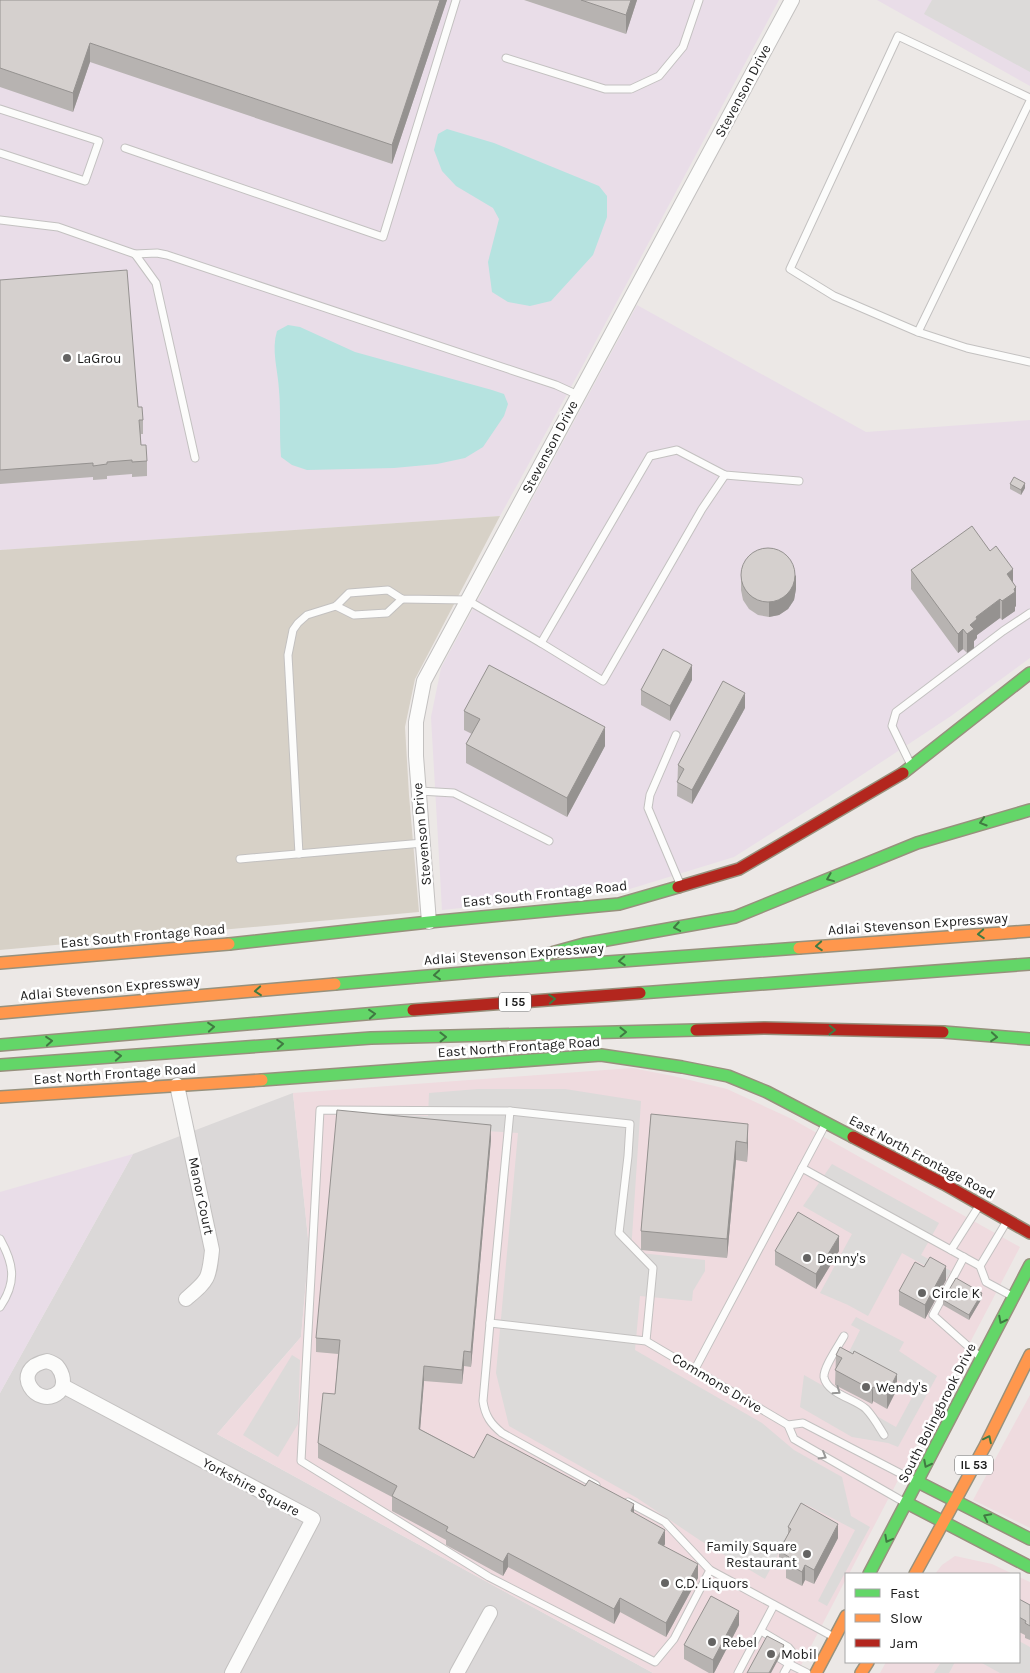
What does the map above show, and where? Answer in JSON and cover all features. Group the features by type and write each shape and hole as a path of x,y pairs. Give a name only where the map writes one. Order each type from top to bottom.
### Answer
{"main road":[{"name":"East South Frontage Road","path":"0,963 234,944 429,922 619,904 739,869 912,767 1030,673"},
{"path":"486,971 584,944 735,917 917,843 1030,810"},
{"name":"Adlai Stevenson Expressway","path":"0,1013 486,971 1030,931"},
{"name":"I 55","path":"0,1045 501,1003 1030,964"},
{"path":"0,1065 371,1038 765,1028 944,1032 1030,1039"},
{"path":"1018,1039 1030,1044"},
{"name":"East North Frontage Road","path":"0,1097 601,1055 728,1076 767,1092 980,1204 1030,1233"},
{"name":"South Bolingbrook Drive","path":"869,1573 918,1482 1030,1265"},
{"name":"IL 53","path":"916,1573 985,1446 1030,1355"},
{"path":"918,1482 1030,1539"},
{"path":"906,1503 1030,1567"},
{"path":"816,1673 845,1618"}],"street":[{"name":"Stevenson Drive","path":"429,922 416,722 424,681 792,0"},
{"name":"Manor Court","path":"177,1085 212,1250 210,1269 206,1281 186,1299"},
{"name":"Yorkshire Square","path":"63,1386 313,1519 232,1673"},
{"path":"457,1673 490,1613"}],"lane":[{"path":"125,148 383,237 456,0"},
{"path":"506,58 605,89 631,89 658,76 683,47 699,0"},
{"path":"918,332 1030,100 898,36 790,269 834,296 918,332 967,348 1030,362"},
{"path":"0,109 99,140 85,181 0,153"},
{"path":"0,220 58,227 135,254 157,253 167,255 556,385 578,395"},
{"path":"135,254 156,282 195,458"},
{"path":"540,643 650,456 677,450 725,475 799,481"},
{"path":"299,854 288,655 291,638 298,622 307,616 336,606 349,593 388,590 402,599 467,600 603,681 702,508 725,475"},
{"path":"336,606 354,615 387,613 402,599"},
{"path":"912,767 892,726 896,712 1003,631 1030,613"},
{"path":"676,735 650,795 648,808 681,886"},
{"path":"419,790 454,793 549,841"},
{"path":"240,859 423,843"},
{"path":"490,1323 646,1341 653,1268 619,1233 630,1124 510,1111 320,1110 301,1461 489,1577 655,1662 674,1639 710,1570"},
{"path":"510,1111 483,1401 485,1414 492,1426 502,1434 602,1488"},
{"path":"695,1369 827,1122"},
{"path":"802,1168 980,1266 986,1282 1013,1297"},
{"path":"951,1250 980,1204"},
{"path":"980,1266 1007,1220"},
{"path":"0,1239 7,1252 12,1270 12,1286 0,1307"},
{"path":"964,1257 933,1315 982,1359"},
{"path":"844,1336 825,1370 824,1377 832,1390 866,1408 884,1435"},
{"name":"Commons Drive","path":"646,1341 788,1425 803,1424 918,1482"},
{"name":"Commons Drive","path":"788,1425 794,1439 906,1503"},
{"path":"618,1497 665,1522 710,1570 834,1638"},
{"path":"738,1673 755,1646 774,1605"},
{"path":"761,1631 788,1647 793,1653 784,1673"},
{"path":"779,1658 807,1673"}],"shaded area":[{"path":"0,0 779,0 500,516 0,550"},
{"path":"877,0 1030,0 1030,86"},
{"path":"932,0 1030,0 1030,72 924,14"},
{"path":"637,305 866,432 1030,420 1030,658 951,716 734,857 620,892 442,910 431,717 441,668"},
{"path":"500,516 415,679 405,727 419,912 0,950 0,550"},
{"path":"632,1068 673,1076 727,1089 792,1119 1020,1247 850,1573 845,1573 845,1581 797,1673 653,1673 217,1434 301,1337 309,1248 293,1093"},
{"path":"478,1089 565,1089 641,1101 631,1252 705,1260 705,1271 693,1291 692,1301 640,1296 635,1350 762,1423 794,1450 842,1477 851,1516 870,1527 827,1606 818,1601 855,1530 805,1504 765,1579 701,1541 637,1498 509,1426 496,1373 518,1133 359,1123 360,1113 428,1116 429,1093"},
{"path":"293,1093 309,1248 301,1337 217,1434 653,1673 0,1673 0,1393 133,1154"},
{"path":"133,1154 0,1393 0,1192"},
{"path":"832,1164 939,1223 921,1255 951,1271 947,1278 902,1253 868,1316 820,1293 852,1234 803,1206"},
{"path":"856,1317 904,1342 899,1351 937,1376 898,1447 888,1443 852,1437 800,1407 804,1375 896,1427 916,1390 848,1354 860,1330 851,1325"},
{"path":"292,1355 300,1360 298,1424 278,1457 243,1435"},
{"path":"1030,1395 1030,1528 973,1500"},
{"path":"955,1556 992,1564 1011,1573 936,1573 942,1565"},
{"path":"1020,1577 1030,1582 1030,1673 880,1673 885,1663 1020,1663"},
{"path":"1020,1642 1030,1647 1030,1673 1000,1673 982,1663 1020,1663"},
{"path":"940,1663 954,1663 949,1673 934,1673"}],"water":[{"path":"447,129 494,143 599,186 607,196 607,217 593,255 551,301 530,306 508,302 492,292 488,262 499,219 493,208 456,186 442,171 434,150 438,134"},
{"path":"288,325 300,327 355,352 504,394 508,404 504,416 483,447 465,458 437,464 394,468 307,470 292,465 281,457 280,398 275,353 277,331"}],"building":[{"path":"0,0 440,0 392,145 90,43 73,93 0,68"},
{"path":"581,0 631,0 626,15"},
{"name":"LaGrou","path":"127,270 138,407 142,407 143,420 139,420 141,445 146,445 147,461 132,462 132,460 107,462 107,464 93,466 93,463 0,470 0,280"},
{"path":"1014,477 1025,483 1021,490 1010,484"},
{"path":"972,526 990,551 996,546 1013,569 1007,574 1016,587 1014,589 1015,592 1002,601 1000,599 976,617 977,619 970,625 974,629 967,634 963,629 958,634 911,570"},
{"path":"768,548 778,550 787,556 793,565 795,575 793,585 787,594 778,600 768,602 758,600 749,594 743,585 741,575 743,565 749,556 758,550"},
{"path":"663,649 692,665 670,706 641,690"},
{"path":"489,665 605,727 567,798 466,744 480,719 464,711"},
{"path":"723,681 745,693 692,790 677,782 684,769 678,765"},
{"path":"337,1110 491,1125 471,1352 464,1351 462,1370 424,1366 419,1429 474,1458 487,1434 585,1486 589,1480 634,1504 631,1511 665,1530 658,1543 698,1564 666,1623 620,1598 614,1609 508,1553 503,1562 446,1531 448,1527 392,1496 397,1486 318,1443 323,1393 335,1394 340,1340 316,1338"},
{"path":"651,1114 748,1124 747,1143 736,1141 727,1239 641,1231"},
{"path":"798,1212 839,1236 816,1274 775,1251"},
{"path":"930,1257 946,1266 925,1305 899,1291 915,1262 924,1267"},
{"path":"956,1278 982,1293 969,1315 943,1300"},
{"path":"840,1347 853,1354 854,1351 897,1374 887,1394 873,1387 872,1390 835,1370 842,1358 836,1355"},
{"name":"Family Square Restaurant","path":"801,1503 838,1524 814,1570 805,1565 802,1572 786,1563 789,1557 779,1551 791,1529 788,1527"},
{"name":"Rebel","path":"711,1596 739,1611 713,1660 684,1645"},
{"path":"1020,1600 1030,1605 1030,1626 1025,1623 1026,1621 1020,1618"},
{"name":"Mobil","path":"767,1636 784,1645 769,1673 747,1673"}],"traffic: fast":[{"path":"903,773 1030,673"},
{"path":"544,955 584,944 735,917 917,843 1030,810"},
{"path":"229,944 619,904 678,887"},
{"path":"335,984 799,948"},
{"path":"640,993 1030,964"},
{"path":"0,1045 413,1010"},
{"path":"0,1065 371,1038 696,1030"},
{"path":"943,1032 1030,1039"},
{"path":"262,1080 601,1055 728,1076 767,1092 853,1137"},
{"path":"870,1573 1030,1265"},
{"path":"918,1482 1030,1539"},
{"path":"907,1503 1030,1567"}],"traffic: slow":[{"path":"799,948 1030,931"},
{"path":"0,963 229,944"},
{"path":"0,1013 335,984"},
{"path":"0,1097 262,1080"},
{"path":"916,1573 985,1446 1030,1355"},
{"path":"816,1673 845,1618"},
{"path":"861,1673 867,1663"}],"traffic: jam":[{"path":"678,887 739,869 903,773"},
{"path":"413,1010 640,993"},
{"path":"696,1030 765,1028 943,1032"},
{"path":"853,1137 944,1184 1030,1233"}],"place":[{"name":"LaGrou","path":"67,358"},
{"name":"Denny's","path":"807,1258"},
{"name":"Circle K","path":"922,1293"},
{"name":"Wendy's","path":"866,1387"},
{"name":"Family Square Restaurant","path":"807,1554"},
{"name":"C.D. Liquors","path":"665,1583"},
{"name":"Rebel","path":"712,1642"},
{"name":"Mobil","path":"771,1654"}]}
